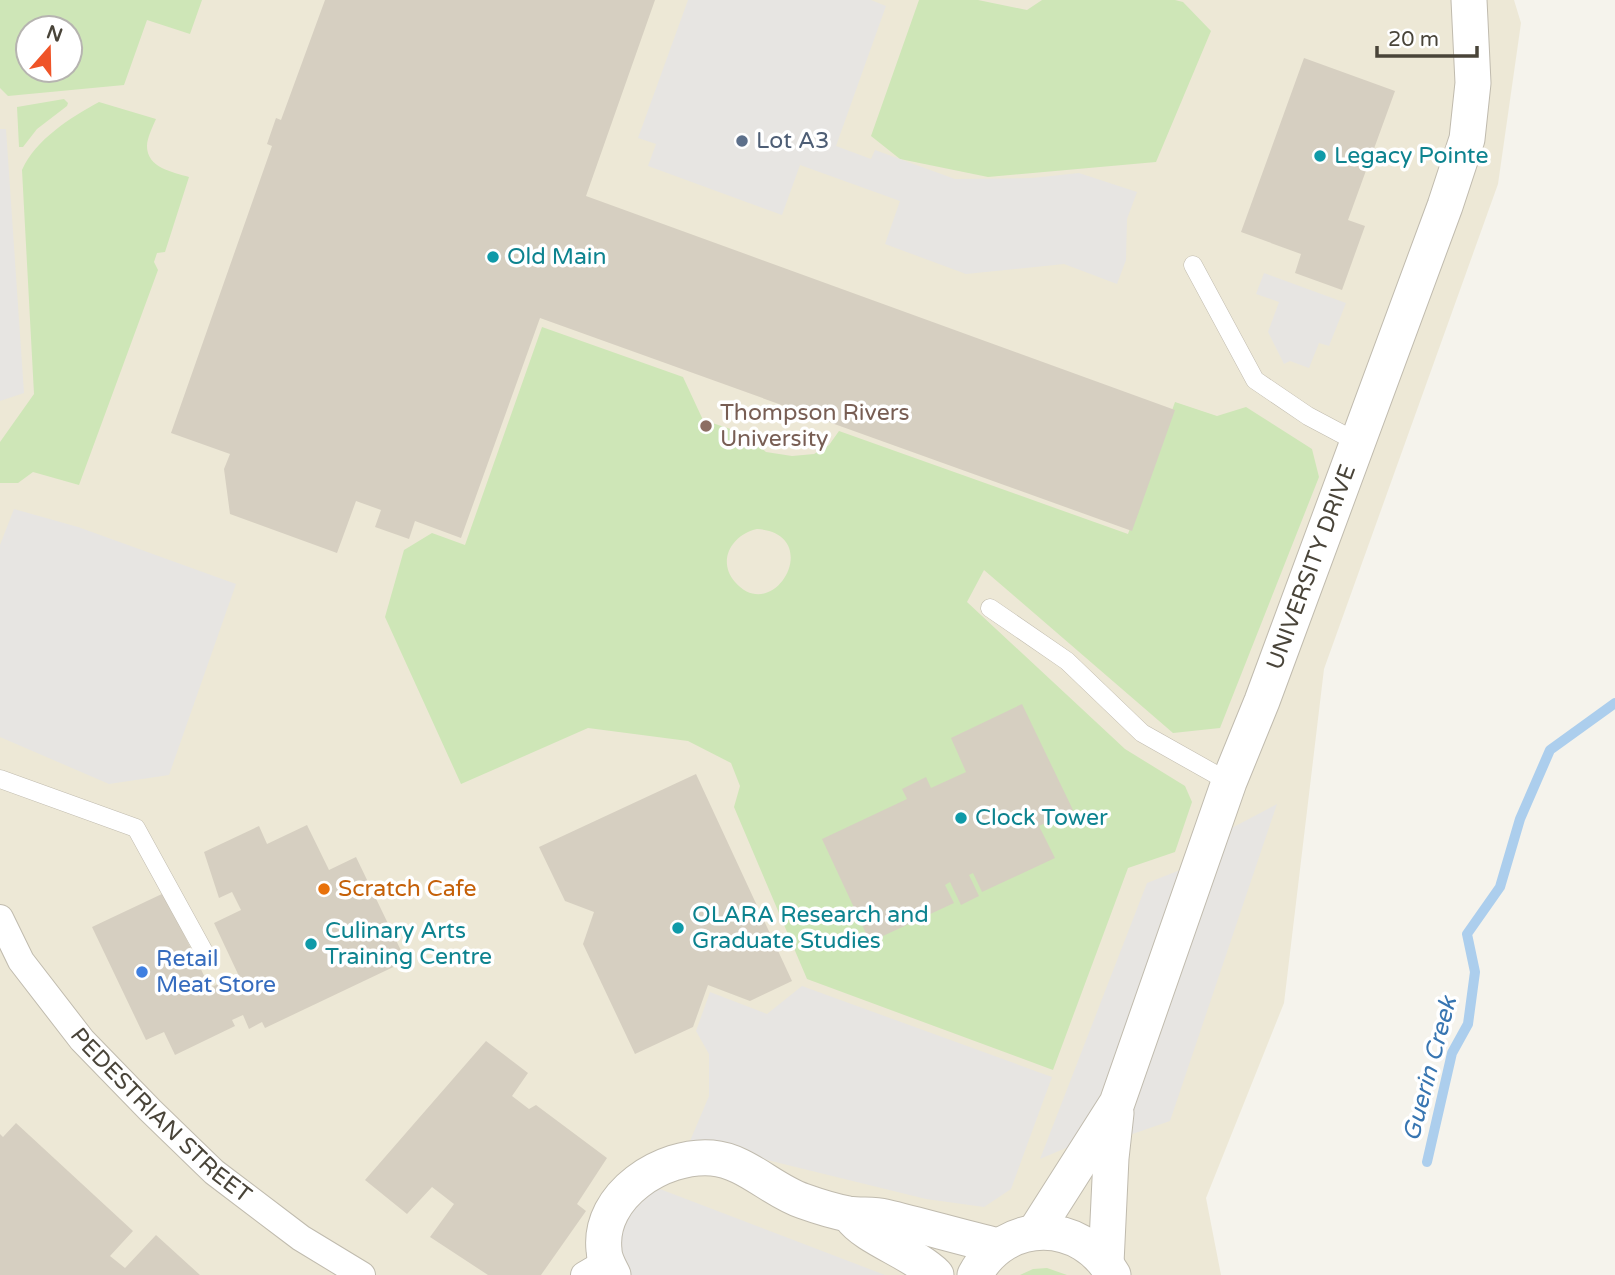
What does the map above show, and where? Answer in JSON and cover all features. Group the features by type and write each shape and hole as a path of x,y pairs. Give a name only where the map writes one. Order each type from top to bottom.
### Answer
{"street":[{"name":"UNIVERSITY DRIVE","path":"1110,1269 1111,1158 1117,1103 1229,782 1262,701 1445,206 1467,139 1473,83 1467,9"},
{"name":"PEDESTRIAN STREET","path":"0,918 21,961 74,1030 150,1110 214,1172 301,1238 362,1275"},
{"name":"UNIVERSITY DRIVE","path":"1035,1232 1117,1103"},
{"path":"601,1271 610,1217 620,1200 630,1188 653,1171 694,1158 713,1158 733,1163 801,1200 849,1214 883,1217 998,1246"},
{"path":"849,1214 863,1229 925,1264 936,1275"},
{"path":"975,1275 982,1262 998,1246 1035,1232 1066,1235 1087,1245 1110,1269"}],"lane":[{"path":"1193,265 1255,380 1308,416 1357,442"},
{"path":"990,608 1067,661 1142,733 1229,782"},
{"path":"0,779 136,828 208,959"}],"shaded area":[{"name":"Thompson Rivers University","path":"0,0 1514,0 1521,23 1498,184 1324,669 1284,1003 1206,1198 1221,1275 0,1275"},
{"name":"Lot A3","path":"688,0 871,0 886,6 836,146 871,159 875,150 955,179 1032,178 1079,173 1137,192 1127,219 1126,260 1117,284 1064,264 966,274 885,244 900,201 800,165 782,215 648,166 656,144 638,138"},
{"path":"0,129 6,129 24,393 0,401"},
{"path":"1264,273 1346,303 1329,346 1319,343 1309,368 1290,361 1284,364 1268,332 1279,302 1256,294"},
{"path":"14,509 78,527 236,584 169,775 109,784 0,737 0,545"},
{"path":"1277,804 1170,1121 1118,1139 1226,831"},
{"path":"1188,867 1094,1136 1040,1159 1147,883"},
{"path":"802,986 1052,1077 1011,1189 984,1207 926,1199 690,1141 709,1096 709,1054 696,1031 710,992 767,1014"},
{"path":"652,1186 885,1275 605,1275 624,1221"}],"green space":[{"path":"0,0 202,0 190,34 147,20 124,85 8,96 0,88"},
{"path":"919,0 978,0 1027,10 1042,0 1175,0 1183,2 1211,31 1156,162 988,177 900,159 871,136"},
{"path":"64,99 68,103 67,106 37,129 23,147 19,147 17,107"},
{"path":"99,102 156,119 147,143 151,159 162,168 189,177 165,252 157,253 154,262 158,270 79,485 33,472 18,483 0,483 0,442 34,394 22,170 45,139 66,122"},
{"path":"542,327 683,377 703,420 746,434 766,452 792,456 814,454 829,445 839,431 1128,534 1175,402 1217,416 1246,407 1312,449 1319,477 1220,728 1173,733 984,570 967,602 1125,749 1185,786 1192,802 1175,852 1128,868 1053,1070 807,979 734,807 740,786 731,763 688,741 588,728 461,784 385,617 404,550 432,533 465,545","holes":["757,529 777,535 788,546 791,560 786,574 777,586 765,593 750,593 735,582 730,574 727,565 730,549 741,536"]},
{"path":"1047,1268 1067,1275 1020,1275 1033,1269"}],"building":[{"name":"Old Main","path":"325,0 655,0 586,196 1175,410 1132,531 540,318 461,538 415,521 409,539 375,527 381,510 356,501 337,553 230,514 224,469 230,454 171,433 272,146 267,144 276,118 281,120"},
{"name":"Legacy Pointe","path":"1304,58 1395,91 1348,220 1365,226 1342,290 1295,273 1301,254 1241,232"},
{"name":"Clock Tower","path":"1022,704 1073,810 1039,826 1055,858 982,892 973,873 969,875 979,896 961,905 950,882 945,885 954,903 870,942 822,839 907,799 902,789 926,777 931,788 966,772 951,738"},
{"name":"OLARA Research and Graduate Studies","path":"696,774 792,981 750,1001 708,985 693,1027 635,1054 583,944 594,912 565,901 539,847"},
{"name":"Culinary Arts Training Centre","path":"307,825 329,870 356,857 406,961 265,1028 262,1022 249,1029 243,1015 232,1020 235,1026 175,1055 164,1032 146,1040 92,927 164,893 210,988 238,974 214,923 241,910 232,892 219,898 204,852 259,826 267,844"},
{"path":"486,1041 528,1073 512,1096 529,1109 536,1105 607,1158 577,1204 586,1211 541,1275 488,1275 430,1237 454,1204 432,1187 407,1214 365,1180"},
{"path":"16,1123 133,1231 110,1256 125,1268 156,1235 200,1275 0,1275 0,1134 3,1137"}],"waterway":[{"name":"Guerin Creek","path":"1427,1162 1452,1053 1468,1024 1475,972 1467,934 1500,887 1520,819 1550,750 1615,703"}],"place":[{"name":"Lot A3","path":"742,141"},
{"name":"Legacy Pointe","path":"1320,156"},
{"name":"Old Main","path":"493,257"},
{"name":"Thompson Rivers University","path":"706,426"},
{"name":"Clock Tower","path":"961,818"},
{"name":"Scratch Cafe","path":"324,889"},
{"name":"OLARA Research and Graduate Studies","path":"678,928"},
{"name":"Culinary Arts Training Centre","path":"311,944"},
{"name":"Retail Meat Store","path":"142,972"}]}
